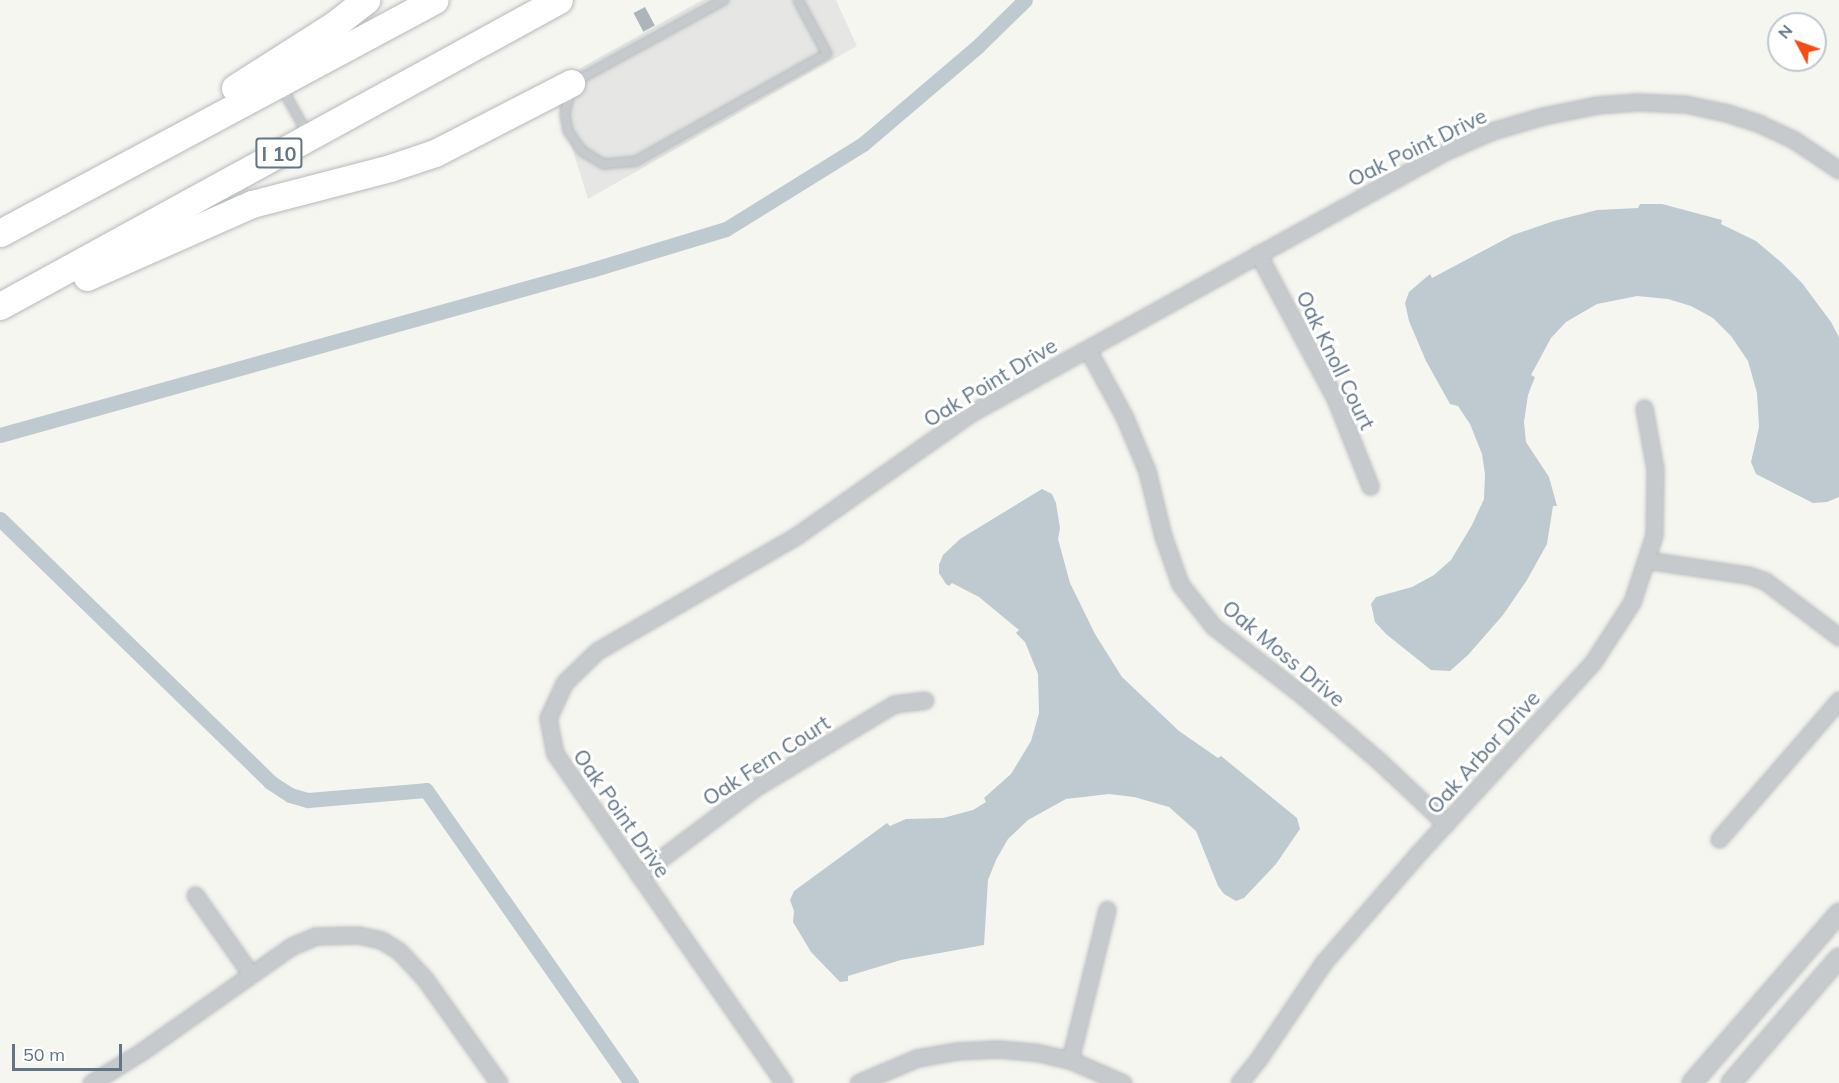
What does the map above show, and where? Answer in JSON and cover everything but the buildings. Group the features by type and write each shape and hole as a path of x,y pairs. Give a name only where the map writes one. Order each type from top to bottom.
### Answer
{"highway":[{"path":"0,231 281,60 366,0"},
{"path":"0,231 434,0"},
{"name":"I 10","path":"0,306 559,0"},
{"path":"0,314 252,204 390,168 435,153 572,83"}],"street":[{"name":"Oak Point Drive","path":"784,1083 555,754 548,718 565,682 597,651 796,536 971,412 1088,350 1446,151 1492,131 1543,116 1597,105 1637,102 1685,104 1724,112 1761,124 1837,164"},
{"name":"Oak Knoll Court","path":"1258,254 1335,398 1370,486"},
{"name":"Oak Moss Drive","path":"1088,350 1124,416 1147,471 1163,536 1180,584 1213,626 1311,702 1379,761 1446,824"},
{"name":"Oak Arbor Drive","path":"1239,1083 1259,1058 1323,963 1593,662 1632,602 1654,535 1655,469 1644,408"},
{"path":"1646,560 1748,575 1765,581 1839,637"},
{"name":"Oak Fern Court","path":"639,875 756,787 894,704 925,700"},
{"path":"1719,839 1839,700"},
{"path":"195,895 250,973"},
{"path":"1070,1060 1107,909"},
{"path":"1692,1083 1839,913"},
{"path":"91,1083 141,1052 250,973 292,946 315,936 358,935 381,940 399,951 425,979 499,1083"},
{"path":"1731,1083 1839,958"},
{"path":"858,1083 917,1058 957,1051 998,1049 1035,1052 1070,1060 1123,1083"}],"lane":[{"path":"724,0 572,83 566,114 568,131 589,158 604,164 636,161 827,54 798,0"},
{"path":"280,83 309,137"}],"shaded area":[{"path":"702,0 836,0 857,46 588,199 552,84"},
{"path":"1640,204 1662,204 1722,220 1721,224 1756,241 1802,283 1831,322 1839,337 1839,497 1827,502 1813,503 1756,474 1751,462 1759,427 1757,393 1748,361 1731,336 1713,318 1691,306 1668,299 1637,296 1597,304 1566,322 1551,338 1531,375 1535,377 1528,395 1524,422 1526,442 1549,477 1557,506 1553,506 1547,544 1527,580 1503,615 1468,655 1450,671 1431,670 1386,634 1375,622 1371,604 1376,597 1412,587 1434,575 1451,560 1472,525 1484,499 1485,474 1482,454 1470,424 1458,406 1450,404 1426,361 1409,321 1405,303 1409,292 1430,274 1432,278 1513,235 1597,210 1638,208"},
{"path":"1042,489 1052,494 1056,503 1060,528 1058,539 1070,583 1095,634 1122,677 1179,731 1218,758 1221,756 1297,818 1300,829 1276,864 1244,898 1236,901 1224,894 1218,886 1196,831 1169,807 1134,797 1109,794 1066,799 1028,820 1008,839 996,860 988,880 984,945 901,960 848,976 848,981 840,982 811,952 793,922 794,911 790,900 794,891 887,823 890,826 906,819 943,818 973,810 986,802 984,798 1011,774 1031,741 1039,713 1038,674 1025,642 1016,633 1019,630 979,597 952,583 949,586 946,584 939,573 939,565 943,555 960,539"}],"waterway":[{"path":"0,435 591,270 726,229 863,144 977,47 1025,0"},
{"path":"0,519 270,782 290,795 308,800 426,790 631,1083"}]}
